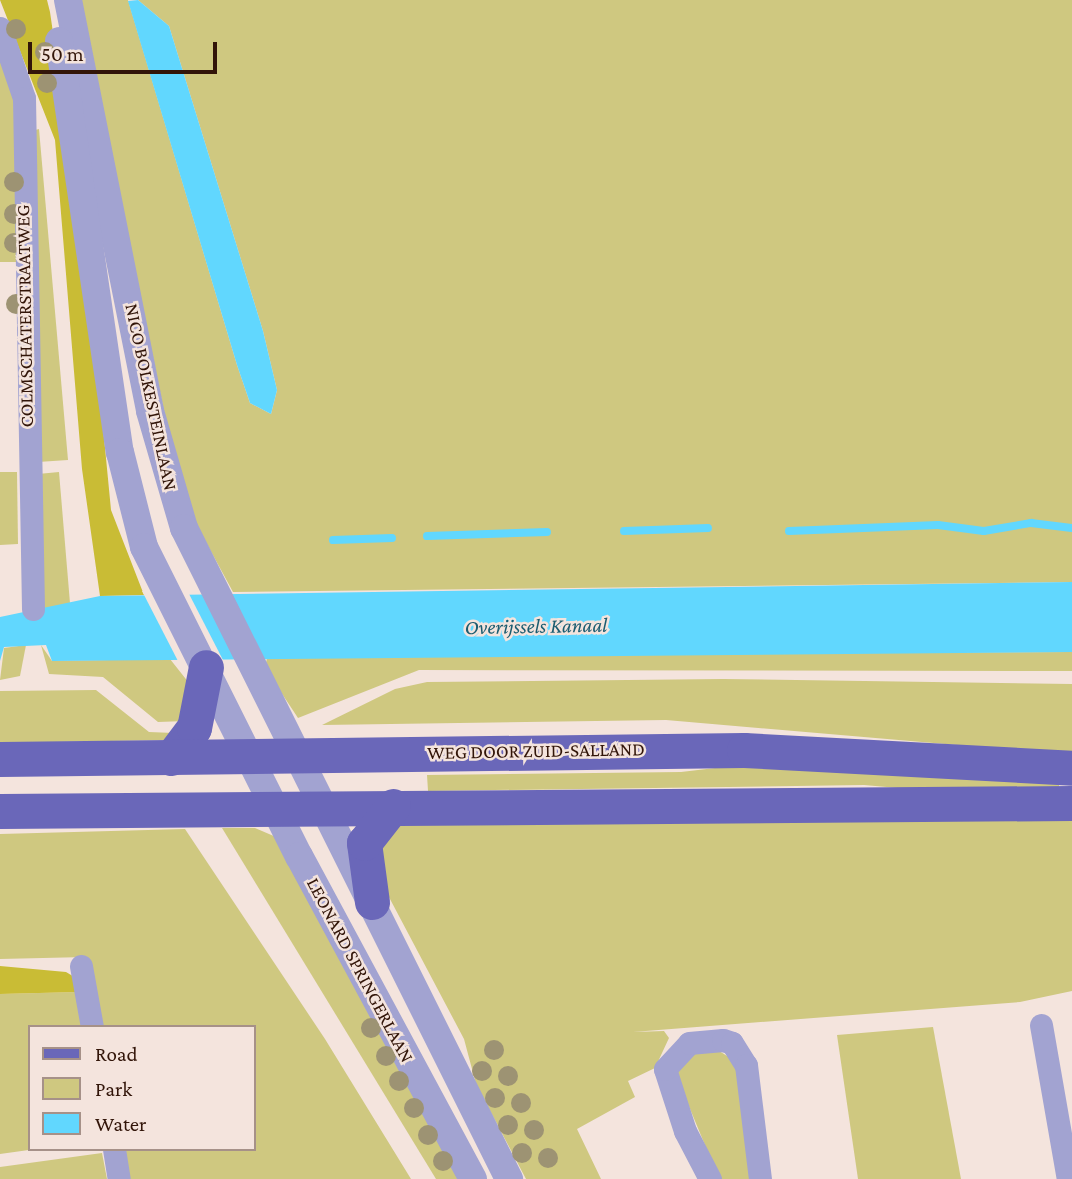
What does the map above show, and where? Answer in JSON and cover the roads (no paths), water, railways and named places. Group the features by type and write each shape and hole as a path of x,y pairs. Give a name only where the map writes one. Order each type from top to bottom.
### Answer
{"main road":[{"path":"171,758 194,728 206,667"},
{"name":"WEG DOOR ZUID-SALLAND","path":"0,760 744,750 1072,768"},
{"path":"0,811 1072,803"},
{"path":"372,902 363,843 393,806"}],"street":[{"name":"NICO BOLKESTEINLAAN","path":"53,0 130,507 163,584 251,758"},
{"name":"NICO BOLKESTEINLAAN","path":"68,0 165,477 214,583 300,754 322,807"},
{"name":"COLMSCHATERSTRAATWEG","path":"0,28 24,110 33,609"},
{"name":"LEONARD SPRINGERLAAN","path":"251,758 473,1179"},
{"name":"LEONARD SPRINGERLAAN","path":"322,807 509,1179"},
{"path":"81,966 92,1025"},
{"path":"1041,1025 1068,1179"},
{"path":"710,1179 685,1130 665,1069 676,1050 689,1043 723,1040 732,1043 746,1065 760,1179"},
{"path":"114,1151 119,1179"}],"water":[{"path":"138,0 169,26 263,331 277,390 271,414 250,403 237,365 128,1"},
{"name":"Overijssels Kanaal","path":"1072,582 1072,652 52,661 46,645 4,647 0,661 0,617 100,596"}],"waterway":[{"path":"789,531 938,525 984,531 1031,523 1072,528"},
{"path":"624,531 708,528"},
{"path":"427,536 547,532"},
{"path":"333,540 392,538"}]}
